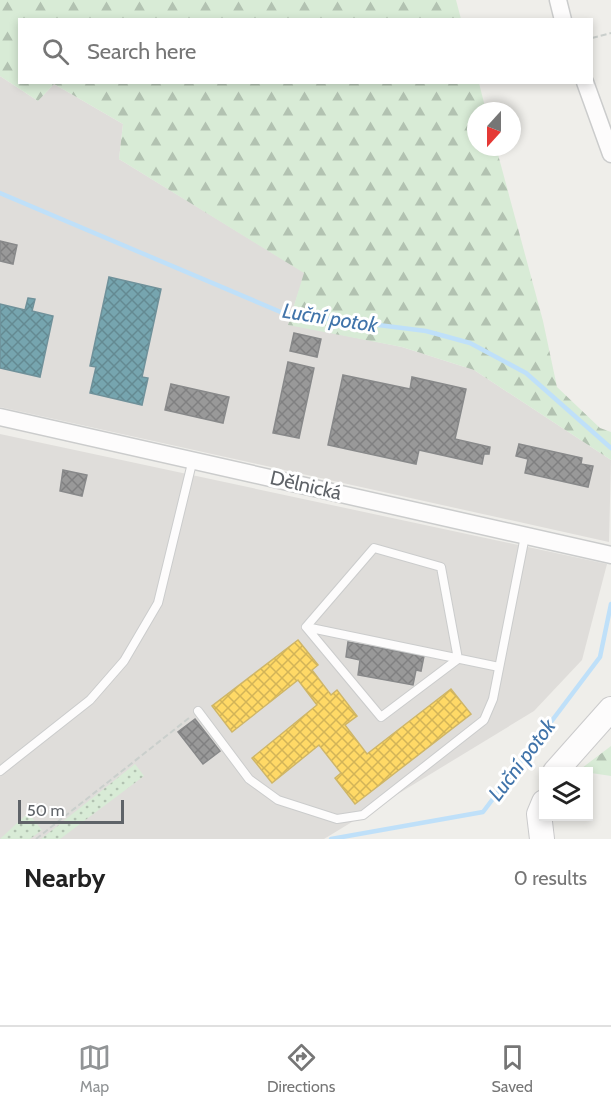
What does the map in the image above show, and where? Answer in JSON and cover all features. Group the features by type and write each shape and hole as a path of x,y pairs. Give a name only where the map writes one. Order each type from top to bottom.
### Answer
{"street":[{"path":"558,0 562,18"},
{"path":"586,84 611,154"},
{"name":"Dělnická","path":"0,417 611,555"},
{"path":"559,767 611,709"},
{"path":"540,821 542,839"}],"lane":[{"path":"0,771 90,700 124,661 158,603 194,459"},
{"path":"198,711 249,779 278,800 337,819 363,815 484,720 493,699 525,536"},
{"path":"306,627 374,548 441,567 458,659"},
{"path":"306,627 499,667"},
{"path":"306,627 381,717 458,659"}],"path":[{"path":"593,38 611,33"},
{"path":"36,839 198,711"}],"shaded area":[{"path":"0,76 38,101 54,84 123,124 119,159 305,273 288,324 402,347 474,370 611,460 609,542 0,407"},
{"path":"0,434 607,564 582,660 534,711 324,839 0,839"}],"green space":[{"path":"0,0 456,0 461,18 18,18 18,84 54,84 38,101 0,76"},
{"path":"54,84 479,84 484,102 467,102 467,156 498,156 543,321 557,387 600,428 611,432 611,460 474,370 402,347 288,325 304,273 119,159 123,124"},
{"path":"611,746 611,776 593,773 593,767 583,767"},
{"path":"135,764 144,776 60,839 41,839"},
{"path":"28,813 42,830 30,839 0,839"}],"building: Homes":[{"path":"298,640 318,665 312,670 331,695 337,690 357,716 345,725 367,754 451,689 471,714 355,804 335,778 341,773 319,745 272,783 252,758 317,705 298,680 232,732 212,706"}],"building: Public":[{"path":"109,277 161,289 142,377 148,378 142,405 90,393 96,367 90,366"},
{"path":"28,298 35,299 32,311 53,316 40,377 0,368 0,304 25,310"}],"building: Industry":[{"path":"0,241 17,245 13,264 0,261"},
{"path":"294,333 321,339 317,357 290,351"},
{"path":"288,362 314,368 299,438 273,433"},
{"path":"343,375 410,389 412,377 466,389 455,439 490,447 489,454 484,454 482,464 419,450 416,464 328,445"},
{"path":"171,384 229,397 223,423 165,410"},
{"path":"519,444 582,458 581,464 593,466 588,487 525,473 528,459 516,456"},
{"path":"63,470 87,475 82,496 60,491"},
{"path":"348,642 424,656 421,671 416,670 413,685 358,675 360,660 346,657"},
{"path":"195,719 220,751 203,764 178,732"}],"waterway":[{"name":"Luční potok","path":"0,193 283,313 426,331 470,343 526,373 611,448"},
{"name":"Luční potok","path":"331,839 483,812 600,657 611,604"}]}
